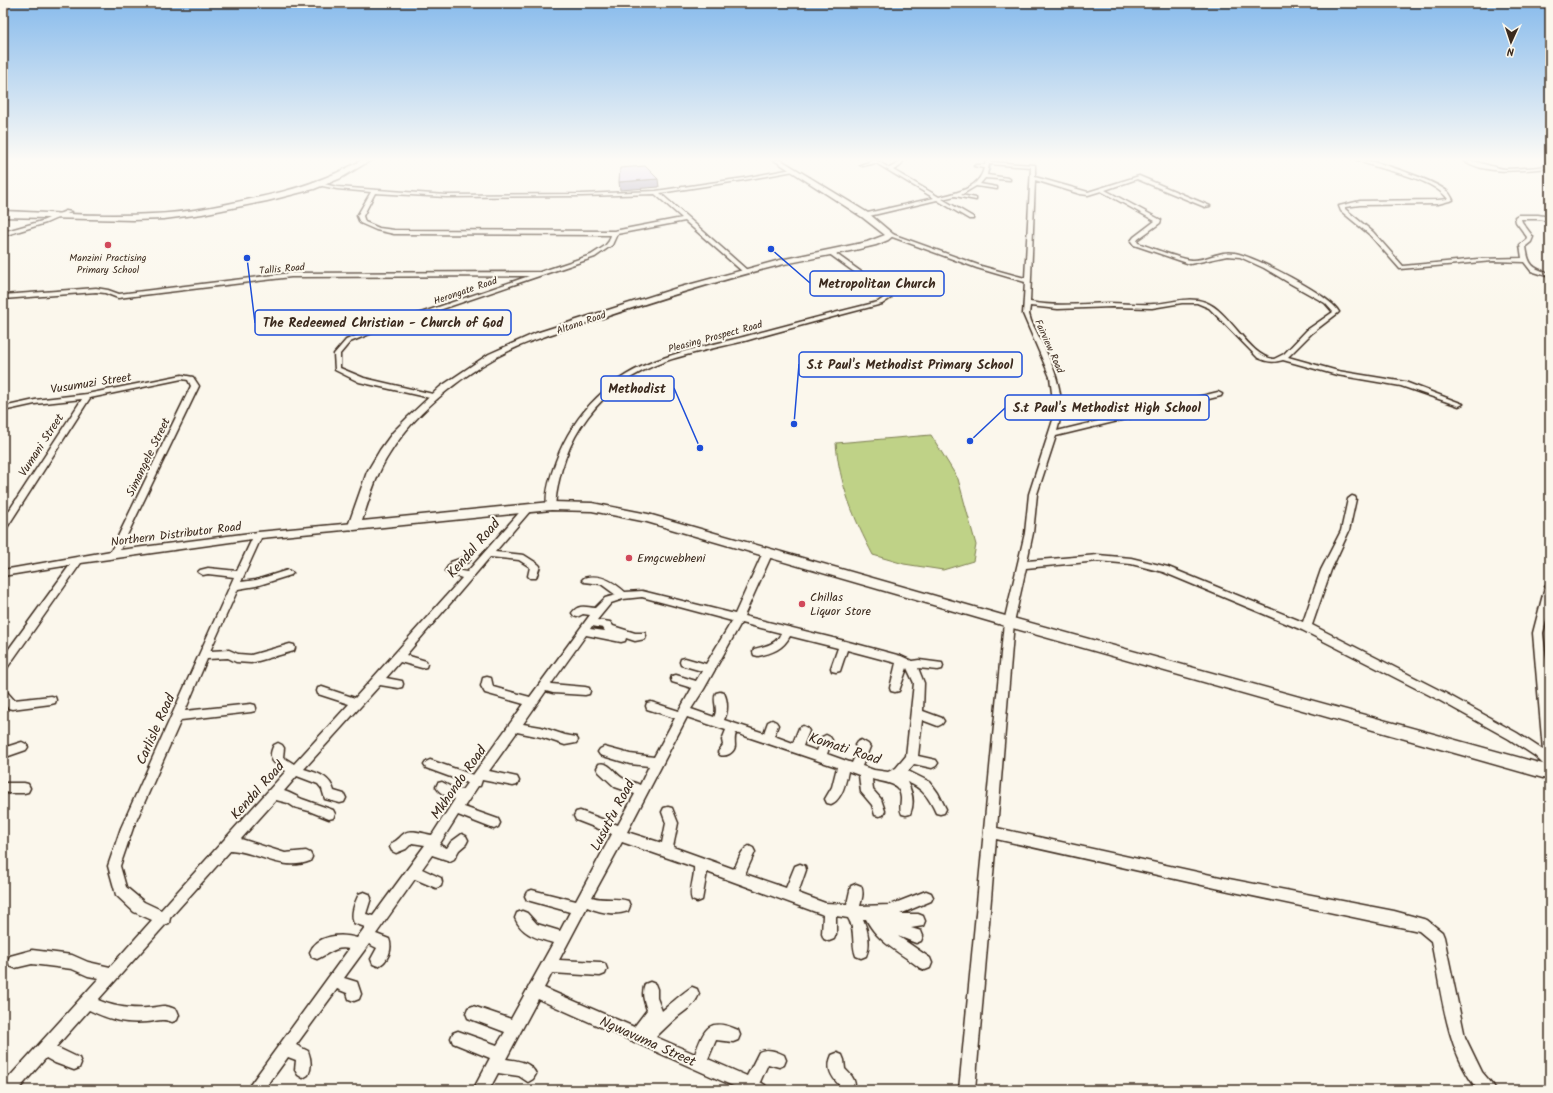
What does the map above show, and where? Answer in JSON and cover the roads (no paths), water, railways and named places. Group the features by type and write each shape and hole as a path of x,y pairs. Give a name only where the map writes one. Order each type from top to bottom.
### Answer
{"highway":[{"path":"18,211 152,217 203,211"},
{"path":"3,214 64,214"}],"main road":[{"path":"859,211 890,236"},
{"name":"Altana Road","path":"354,526 375,466 397,434 434,397 486,360 520,343 638,303 745,272 878,242 890,236"},
{"path":"354,526 551,506 592,507 617,511 648,518 1009,622 1550,773"}],"street":[{"path":"362,211 360,216 363,223 378,229 394,232 614,233 686,219"},
{"path":"677,211 745,272"},
{"path":"865,215 882,211"},
{"path":"959,211 971,218"},
{"name":"Fairview Road","path":"967,1090 1009,622 1029,533 1033,494 1057,420 1057,401 1054,377 1028,322 1026,314 1030,211"},
{"path":"1141,211 1158,220 1158,222 1136,238 1134,241 1136,244 1190,262 1196,262 1225,254 1245,256 1327,302 1334,308 1336,312 1305,335 1283,358"},
{"path":"1344,211 1371,233 1402,268 1461,261 1514,259 1524,260 1535,271 1550,276"},
{"path":"3,234 44,222 64,214"},
{"path":"1524,260 1523,245 1529,241 1530,237 1519,222 1518,217 1526,216 1550,219"},
{"name":"Herongate Road","path":"434,397 362,380 337,369 337,354 348,341 370,332 593,256 607,247 614,237 614,233"},
{"path":"890,236 979,267 1027,281"},
{"name":"Pleasing Prospect Road","path":"551,506 556,473 567,444 582,416 598,397 622,379 639,369 664,360 880,303 888,298 886,292 830,252"},
{"name":"Tallis Road","path":"3,297 96,290 106,291 118,296 291,275 541,274"},
{"path":"1026,303 1055,308 1113,305 1154,306 1188,301 1206,303 1260,357 1270,361 1283,358 1337,373 1402,384 1459,404"},
{"name":"Vusumuzi Street","path":"3,408 35,402 87,396 182,377"},
{"name":"Simangele Street","path":"114,554 195,386 191,378 182,377"},
{"path":"1052,434 1218,394"},
{"name":"Vumani Street","path":"3,527 87,396"},
{"path":"1306,627 1326,570 1345,531 1352,499"},
{"name":"Kendal Road","path":"8,1090 86,1002 164,918 295,770 378,680 528,508"},
{"name":"Northern Distributor Road","path":"3,573 114,554 354,526"},
{"name":"Carlisle Road","path":"164,918 139,907 121,891 114,866 127,828 178,716 203,655 258,536"},
{"name":"Lusutfu Road","path":"481,1090 642,792 656,762 700,686 708,668 738,619 768,552"},
{"path":"488,554 521,557 535,566 532,576"},
{"path":"1022,565 1098,558 1131,561 1165,569 1306,627 1441,696 1513,736 1539,753 1550,764"},
{"path":"3,666 78,560"},
{"path":"465,560 454,564 450,571 458,574 470,575"},
{"path":"203,572 208,571 240,574"},
{"path":"235,586 256,583 288,573"},
{"path":"587,580 604,581 611,584 623,596"},
{"path":"1550,587 1538,633 1550,764"},
{"name":"Mkhondo Road","path":"255,1090 413,872 532,702 590,622 608,600 623,596 642,594 738,619"},
{"path":"577,613 581,610 590,622 620,638"},
{"path":"738,619 845,645 901,660 911,665 919,664 938,666"},
{"path":"590,622 606,625 617,632 641,636"},
{"path":"758,652 775,648 785,639 787,631"},
{"path":"836,668 839,657 845,645"},
{"path":"203,655 229,654 234,658 253,659 290,648"},
{"path":"398,657 422,664"},
{"path":"895,688 901,667 901,660"},
{"path":"685,662 708,668"},
{"path":"895,775 912,758 919,683 911,665"},
{"path":"378,680 398,684"},
{"path":"676,680 700,686"},
{"path":"488,681 486,686 489,690 532,702"},
{"path":"544,686 553,689 585,691"},
{"path":"322,691 357,703"},
{"path":"3,695 12,705 51,700"},
{"path":"717,722 722,713 720,696"},
{"name":"Komati Road","path":"651,706 717,722 860,770 895,775"},
{"path":"178,716 251,708"},
{"path":"917,714 938,721"},
{"path":"767,739 772,725"},
{"path":"515,727 541,732 565,740 572,740"},
{"path":"724,752 728,746 728,740 733,727"},
{"path":"796,749 803,731"},
{"path":"820,757 826,740"},
{"path":"861,745 864,747 864,752 859,758 860,770 867,792 877,803 879,811"},
{"path":"3,753 22,747"},
{"path":"278,748 278,759 295,770 324,781 329,788 329,795 340,798"},
{"path":"604,752 630,759 656,762"},
{"path":"912,758 918,761 932,763"},
{"path":"430,765 466,777 513,781"},
{"path":"831,799 835,794 842,777 843,765"},
{"path":"602,768 619,783 628,785 642,792"},
{"path":"895,775 923,784 932,794 940,809"},
{"path":"895,775 898,781 905,788 907,804 906,810"},
{"path":"442,787 450,792 466,796"},
{"path":"3,788 24,788"},
{"path":"274,794 291,798 298,803 311,806 329,814"},
{"path":"456,809 494,824"},
{"path":"665,850 668,844 672,823 668,812"},
{"path":"580,816 620,833 825,909 830,912 829,934"},
{"path":"990,832 1228,885 1394,918 1422,925 1437,937 1458,1038 1478,1077 1488,1090"},
{"path":"396,847 402,845 409,837 432,845 450,854 455,846 462,840"},
{"path":"229,844 242,845 285,859 306,857"},
{"path":"737,876 743,868 743,860 749,852"},
{"path":"697,896 701,873 700,863"},
{"path":"789,896 795,885 800,870"},
{"path":"413,872 436,882"},
{"path":"851,911 856,898 856,890"},
{"path":"532,896 564,904 623,906"},
{"path":"825,909 870,913 890,912 926,897"},
{"path":"364,898 359,913 359,918 375,924"},
{"path":"851,911 858,921 862,935 861,951"},
{"path":"870,913 886,921 898,930 916,936"},
{"path":"870,913 875,925 884,934 925,963"},
{"path":"522,918 533,930 563,939"},
{"path":"886,921 918,921"},
{"path":"316,952 327,944 335,941 363,941 384,944 384,949 378,959"},
{"path":"15,961 32,957 72,962 88,969 112,974"},
{"path":"549,966 600,970"},
{"path":"334,980 352,987 354,994"},
{"path":"640,1037 655,1011 650,998 650,989"},
{"name":"Ngwavuma Street","path":"535,991 755,1088"},
{"path":"640,1037 684,1004 692,994"},
{"path":"86,1002 110,1013 147,1015 165,1012 172,1015"},
{"path":"473,1013 515,1028"},
{"path":"699,1063 709,1036 714,1032 733,1036"},
{"path":"458,1038 528,1074"},
{"path":"285,1048 303,1056 303,1070"},
{"path":"43,1050 53,1052 59,1058 70,1060 74,1063"},
{"path":"755,1088 764,1057 771,1057 778,1060"},
{"path":"837,1060 838,1072 848,1083 846,1090"}],"place":[{"name":"Manzini Practising Primary School","path":"108,245"},
{"name":"Metropolitan Church","path":"771,249"},
{"name":"The Redeemed Christian - Church of God","path":"247,258"},
{"name":"S.t Paul's Methodist Primary School","path":"794,424"},
{"name":"S.t Paul's Methodist High School","path":"970,441"},
{"name":"Methodist","path":"700,448"},
{"name":"Emgcwebheni","path":"629,558"},
{"name":"Chillas Liquor Store","path":"802,604"}]}
